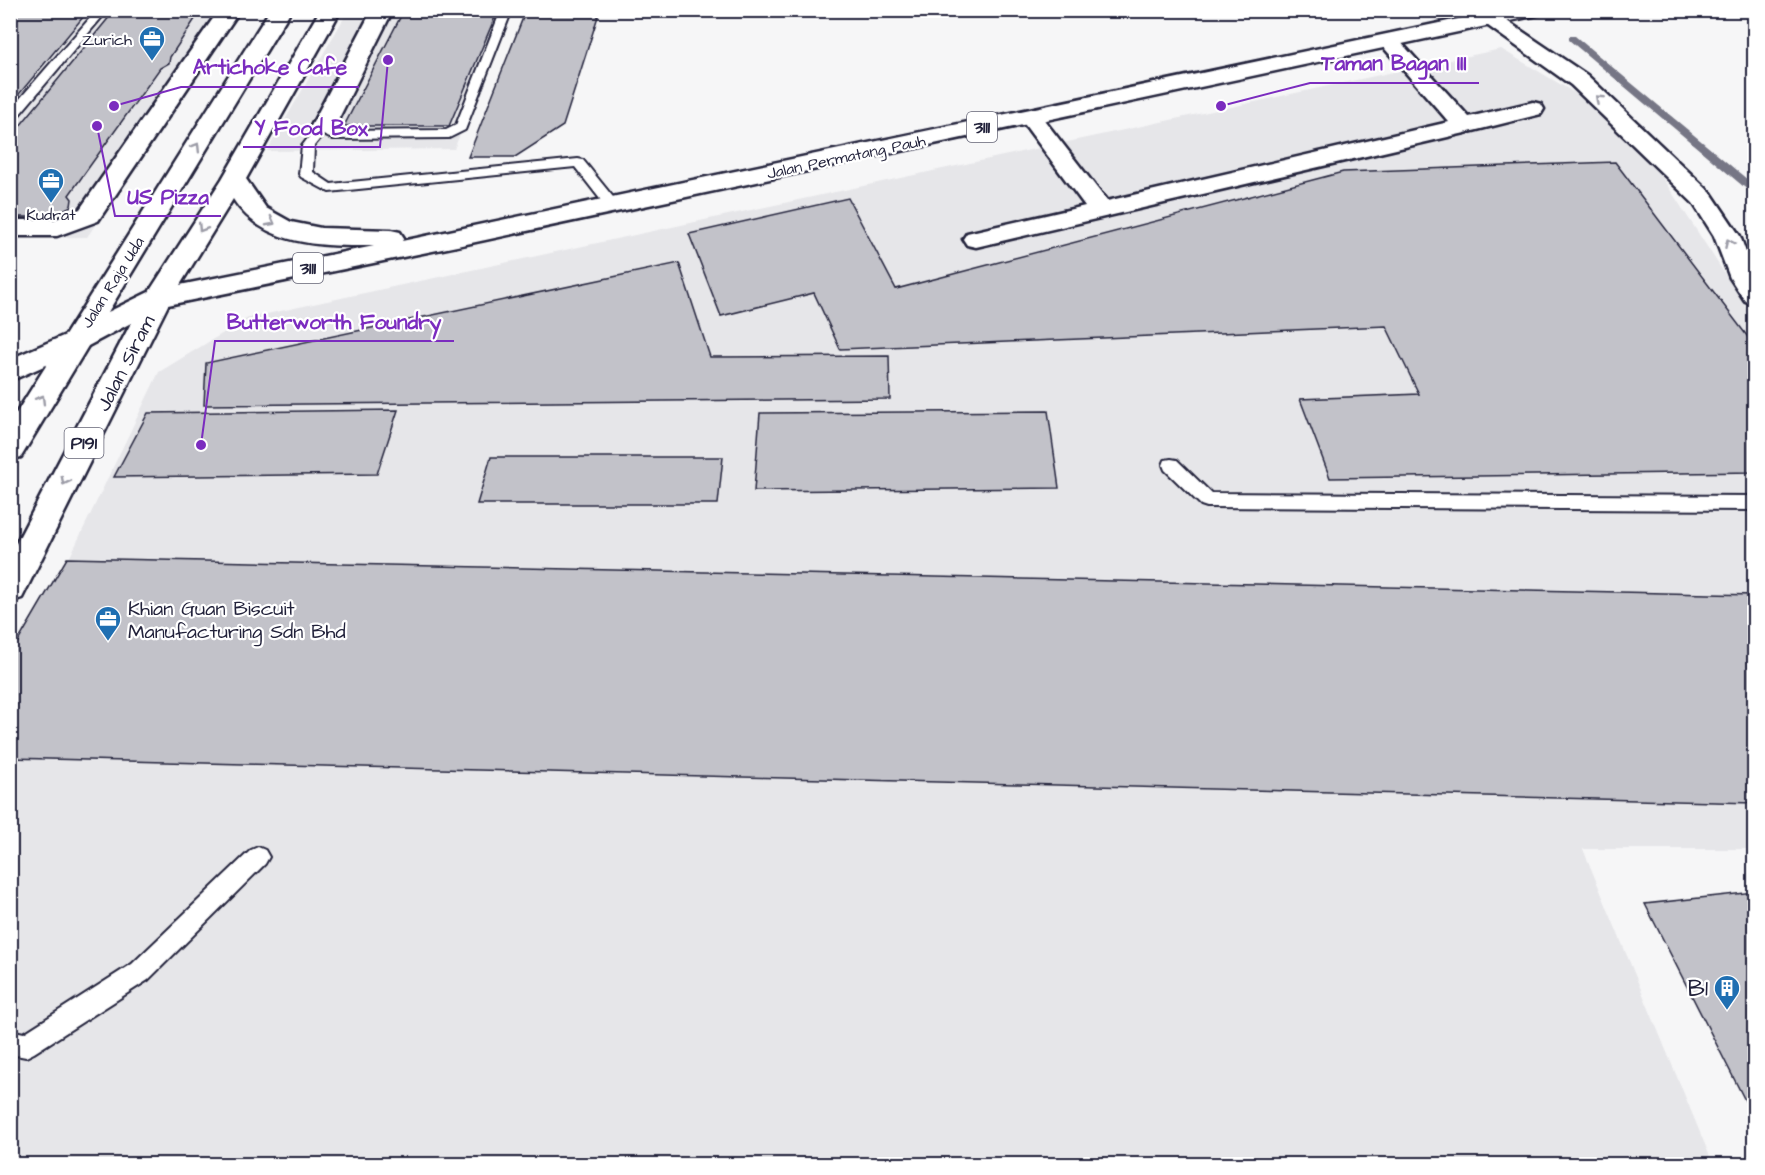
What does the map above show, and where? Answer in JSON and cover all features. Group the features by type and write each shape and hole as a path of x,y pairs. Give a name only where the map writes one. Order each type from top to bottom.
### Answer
{"main road":[{"path":"10,228 57,228 89,215 230,10"},
{"name":"Jalan Raja Uda","path":"77,340 281,10"},
{"path":"158,298 234,179 331,10"},
{"path":"322,128 383,10"},
{"name":"Jalan Permatang Pauh","path":"158,298 457,238 1533,10"},
{"path":"1499,18 1579,80 1702,198 1727,236 1743,278 1755,295"},
{"path":"1389,41 1465,126"},
{"path":"976,239 1533,109"},
{"path":"1030,117 1101,210"},
{"path":"234,179 257,215 275,226 309,234 369,238 457,238"},
{"name":"3111","path":"77,340 158,298"},
{"name":"Jalan Siram","path":"10,588 158,298"},
{"path":"10,371 77,340"},
{"path":"10,449 77,340"}],"lane":[{"path":"10,118 103,10"},
{"path":"507,10 461,127 449,134 332,135 322,128 308,146 306,174 329,188 578,163 612,205"},
{"path":"1171,465 1207,501 1755,503"},
{"path":"10,1042 26,1045 140,972 258,857"}],"shaded area":[{"path":"10,11 241,11 87,237 11,238"},
{"path":"348,11 510,11 454,149 267,151"},
{"path":"1501,49 1580,96 1649,157 1754,319 1754,849 1583,849 1713,1164 11,1164 10,681 159,372 248,318"}],"building":[{"path":"10,10 89,10 10,105"},
{"path":"115,10 201,10 170,57 169,63 160,68 69,195 72,199 71,206 50,217 10,217 10,138"},
{"path":"404,10 498,10 449,126 344,126"},
{"path":"526,10 600,10 563,126 515,157 468,157"},
{"path":"1615,162 1754,345 1754,472 1330,478 1300,399 1419,394 1386,326 840,349 814,293 721,316 689,234 848,198 896,289 1343,172"},
{"path":"679,263 710,357 889,356 890,399 204,405 206,363"},
{"path":"398,410 377,474 114,477 148,413"},
{"path":"1048,411 1059,488 754,491 760,413"},
{"path":"491,457 723,457 718,504 477,504"},
{"path":"67,558 1754,595 1754,803 10,758 10,655"},
{"name":"B1","path":"1754,892 1754,1118 1645,904"}],"waterway":[{"path":"1572,38 1754,190"}],"place":[{"name":"Y Food Box","path":"388,60"},
{"name":"Zurich","path":"152,62"},
{"name":"Artichoke Cafe","path":"114,106"},
{"name":"Taman Bagan III","path":"1221,106"},
{"name":"US Pizza","path":"97,126"},
{"name":"Kudrat","path":"51,204"},
{"name":"Butterworth Foundry","path":"201,445"},
{"name":"Khian Guan Biscuit Manufacturing Sdn Bhd","path":"108,642"},
{"name":"B1","path":"1727,1011"}]}
